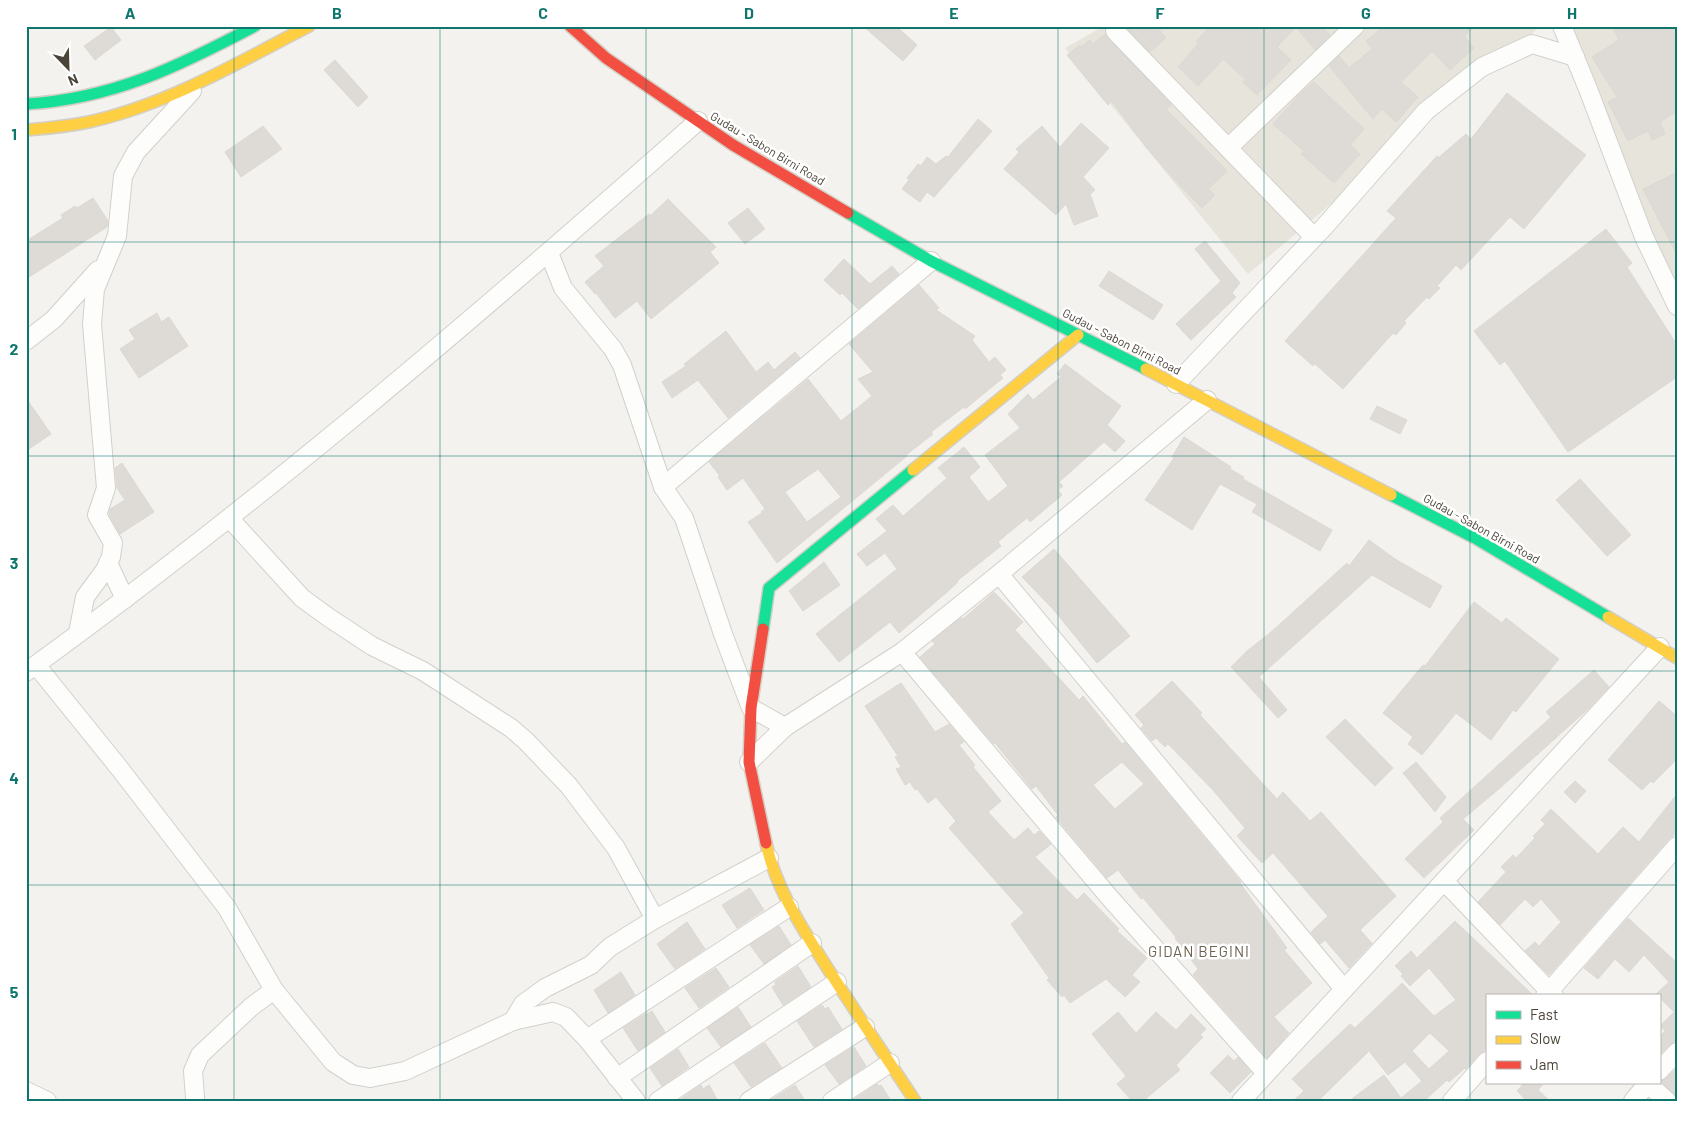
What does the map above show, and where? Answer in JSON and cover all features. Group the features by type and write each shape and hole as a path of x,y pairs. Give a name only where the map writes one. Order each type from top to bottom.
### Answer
{"main road":[{"path":"26,104 69,100 140,81 186,62 255,26"},
{"path":"26,130 65,126 96,120 165,97 201,81 309,26"},
{"name":"Gudau - Sabon Birni Road","path":"570,26 606,58 742,150 931,261 1176,384 1475,538 1677,658"},
{"path":"915,1101 865,1027 789,907 769,858 749,762 749,732 769,588 1078,335"}],"street":[{"path":"1228,148 1355,26"},
{"path":"1562,26 1644,237 1677,306"},
{"path":"1115,31 1314,237"},
{"path":"1176,384 1314,237 1426,111 1482,67 1532,44 1574,57"},
{"path":"78,633 85,597 108,563 113,543 97,515 106,488 92,324 95,289 117,236 123,176 136,152 201,81"},
{"path":"636,1101 587,1039 566,1017 553,1012 513,1021 405,1071 370,1078 353,1075 334,1062 274,990 227,908 120,769 31,668 230,519 549,253 698,121"},
{"path":"549,253 563,288 613,349 622,365 663,487 684,518 723,634 751,708 785,727"},
{"path":"26,341 54,319 107,260"},
{"path":"663,487 931,261"},
{"path":"749,762 785,727 902,652 999,574 1207,400"},
{"path":"230,519 302,598 372,646 423,672 511,728 526,740 569,786 616,848 655,919"},
{"path":"108,563 125,599"},
{"path":"999,574 1344,990"},
{"path":"1241,1101 1660,648"},
{"path":"902,652 1110,898 1266,1073"},
{"path":"1444,881 1549,994 1677,846"},
{"path":"513,1021 523,1004 545,988 591,965 610,947 655,919 769,858"},
{"path":"587,1039 789,907"},
{"path":"618,1078 812,943"},
{"path":"658,1101 836,982"},
{"path":"195,1097 193,1071 200,1055 251,1007 274,990"},
{"path":"749,1101 865,1027"},
{"path":"1660,1070 1677,1052"},
{"path":"1452,1101 1486,1062"},
{"path":"832,1101 890,1063"},
{"path":"1633,1101 1647,1084"},
{"path":"1653,1084 1667,1101"},
{"path":"26,1091 47,1101"}],"shaded area":[{"path":"1104,26 1541,26 1248,274 1065,48"},
{"path":"1554,26 1677,26 1677,303"}],"building":[{"path":"863,26 896,26 917,45 903,61"},
{"path":"1125,26 1156,26 1166,38 1150,52"},
{"path":"1210,26 1322,26 1330,35 1315,50 1296,27 1277,47 1291,60 1257,95 1243,82 1245,79 1223,59 1198,86 1178,67 1198,44 1196,42"},
{"path":"1384,26 1476,26 1464,36 1474,48 1450,70 1432,51 1401,82 1418,97 1396,122 1382,109 1373,119 1329,66 1339,56 1349,68 1372,49 1366,41"},
{"path":"1612,26 1677,26 1677,111 1660,122 1665,134 1652,140 1648,131 1628,141 1608,102 1617,97 1592,57 1619,40"},
{"path":"111,27 121,40 95,60 84,46"},
{"path":"1105,34 1171,105 1166,109 1227,171 1208,189 1215,195 1202,208 1146,147 1112,101 1108,105 1067,55 1090,40 1093,44"},
{"path":"335,60 368,97 358,107 324,70"},
{"path":"1314,82 1364,129 1350,145 1360,154 1334,183 1301,154 1304,151 1273,124 1301,93"},
{"path":"1507,93 1586,155 1524,229 1510,217 1461,270 1456,265 1437,286 1440,288 1429,299 1427,297 1404,321 1406,323 1396,335 1393,333 1343,389 1285,341 1396,218 1387,211 1437,156 1438,158 1466,134 1471,139"},
{"path":"978,119 992,131 934,197 927,192 920,202 902,189 909,180 907,178 918,164 921,166 927,157 936,164 946,156 948,157"},
{"path":"1081,123 1109,148 1083,177 1095,190 1090,194 1098,216 1074,225 1066,204 1056,215 1004,169 1019,152 1016,149 1042,126 1060,147"},
{"path":"263,126 282,149 241,177 225,152"},
{"path":"1677,172 1677,255 1643,189"},
{"path":"93,198 108,221 107,227 26,279 26,241 63,218 61,215 75,206 77,208"},
{"path":"668,199 716,247 710,252 719,263 651,319 637,301 615,318 585,282 604,266 595,256 649,214 650,216"},
{"path":"748,208 765,229 745,244 728,223"},
{"path":"1606,229 1632,263 1627,267 1677,345 1677,377 1568,452 1505,361 1500,365 1474,331"},
{"path":"1205,241 1240,283 1232,293 1236,297 1191,340 1176,324 1221,281 1195,249"},
{"path":"844,259 870,284 892,266 899,274 858,309 842,293 840,295 824,280"},
{"path":"1109,271 1163,305 1153,320 1099,286"},
{"path":"919,285 939,308 936,310 975,336 972,340 989,362 995,357 1006,370 1000,375 1003,378 965,409 964,407 931,432 933,434 777,563 748,522 765,509 743,478 727,490 718,477 720,476 709,462 808,379 841,421 872,396 858,379 873,372 849,344","holes":["818,469 841,497 807,522 785,492"]},
{"path":"157,313 161,322 169,317 188,346 139,378 120,349 135,339 129,330"},
{"path":"726,331 756,372 768,362 774,370 795,352 800,358 728,418 698,380 672,398 662,382 686,366 684,364"},
{"path":"1065,364 1121,406 1107,425 1125,441 1115,452 1104,442 1059,482 1063,486 1058,490 1062,495 1030,522 1027,518 1006,535 998,542 1001,546 957,581 946,593 899,633 890,622 839,662 816,634 897,569 885,553 867,566 857,554 887,531 876,519 893,505 903,516 947,478 938,468 964,447 980,467 969,477 988,502 1008,486 985,455 1020,428 1008,414 1028,394 1033,400 1061,377 1057,374"},
{"path":"26,398 51,434 26,451"},
{"path":"1377,406 1407,420 1400,434 1370,419"},
{"path":"1184,437 1231,467 1230,469 1244,477 1243,479 1332,530 1320,551 1252,512 1257,504 1220,484 1192,530 1145,500 1174,458 1172,457"},
{"path":"122,463 154,512 120,534 109,514 110,509 125,500 117,488 115,468"},
{"path":"1580,479 1631,535 1607,556 1556,500"},
{"path":"1369,540 1395,559 1442,586 1430,608 1372,575 1259,677 1287,710 1278,718 1231,667 1347,563 1349,566"},
{"path":"1054,549 1130,636 1097,663 1053,609 1022,577"},
{"path":"824,562 840,585 803,611 789,591"},
{"path":"994,592 1023,622 1015,630 1079,700 1083,696 1122,744 1125,742 1241,882 1287,948 1284,950 1312,983 1274,1017 1289,1033 1267,1058 1193,975 1198,969 1176,937 1143,898 1141,899 1118,870 1107,878 1056,817 1058,815 1036,786 1032,789 995,743 920,657 935,644 932,641 961,618 963,619","holes":["1122,762 1144,784 1115,809 1093,785"]},
{"path":"1474,602 1502,623 1506,618 1559,659 1516,712 1513,710 1491,740 1456,713 1422,755 1408,744 1413,737 1383,713 1423,665 1425,666"},
{"path":"1594,670 1609,687 1587,710 1463,819 1474,830 1424,878 1405,859 1443,822 1440,818 1551,717 1546,712"},
{"path":"1172,681 1202,713 1200,715 1277,799 1283,792 1310,821 1321,812 1396,896 1360,930 1372,943 1349,968 1325,940 1320,944 1311,932 1328,916 1273,853 1262,863 1237,836 1245,828 1212,789 1168,744 1165,747 1156,738 1152,741 1141,728 1144,725 1135,715"},
{"path":"901,683 935,732 949,724 964,742 959,745 975,765 973,767 1001,801 988,812 1014,840 1028,828 1034,835 1039,831 1051,844 1035,857 1077,900 1084,893 1119,929 1117,931 1147,958 1132,975 1140,982 1125,997 1106,979 1070,1003 1064,995 1062,997 1047,980 1049,978 1011,924 1024,913 949,828 956,821 936,797 928,803 910,782 905,785 896,769 901,767 895,757 898,756 865,706"},
{"path":"1659,701 1677,716 1677,759 1653,783 1651,781 1642,790 1608,760"},
{"path":"1345,719 1393,768 1375,786 1326,737"},
{"path":"1416,762 1446,797 1435,812 1403,773"},
{"path":"1575,781 1586,791 1575,803 1564,792"},
{"path":"1677,794 1677,832 1549,975 1525,951 1535,942 1539,946 1561,922 1541,899 1533,907 1525,899 1500,925 1478,902 1506,872 1501,867 1513,855 1516,858 1535,838 1533,836 1545,824 1541,820 1551,809 1598,854 1623,827 1639,842"},
{"path":"750,888 764,910 737,928 722,905"},
{"path":"1628,918 1677,963 1677,1042 1670,1044 1660,1054 1660,1037 1665,1031 1660,1026 1674,1012 1660,998 1660,994 1656,994 1669,982 1644,955 1629,972 1615,959 1598,979 1584,968"},
{"path":"1455,921 1532,994 1486,994 1486,1050 1479,1054 1466,1069 1449,1082 1447,1080 1424,1101 1349,1101 1384,1075 1401,1098 1422,1081 1405,1062 1388,1075 1369,1051 1318,1101 1293,1101 1304,1091 1292,1079 1350,1024 1355,1028 1402,983 1434,1016 1456,1000 1429,968 1410,986 1401,976 1403,974 1395,966 1411,951 1417,958","holes":["1430,1033 1449,1051 1429,1069 1412,1051"]},
{"path":"687,922 705,949 675,969 657,944"},
{"path":"779,926 791,945 764,964 750,945"},
{"path":"798,966 811,987 783,1005 772,987 776,985 775,982"},
{"path":"716,968 729,987 699,1008 685,988"},
{"path":"621,972 635,995 608,1013 594,990"},
{"path":"822,1005 825,1009 828,1007 842,1029 814,1047 797,1021"},
{"path":"738,1007 751,1027 721,1047 707,1028"},
{"path":"652,1011 665,1032 638,1051 623,1028"},
{"path":"1118,1012 1136,1033 1156,1012 1176,1030 1191,1014 1206,1029 1200,1035 1203,1037 1176,1065 1180,1070 1143,1101 1132,1101 1117,1084 1126,1076 1092,1034"},
{"path":"765,1043 782,1068 751,1087 734,1063"},
{"path":"854,1047 866,1066 839,1084 825,1065"},
{"path":"678,1049 689,1067 662,1086 650,1068"},
{"path":"1228,1055 1234,1061 1238,1057 1251,1072 1230,1093 1210,1073"},
{"path":"1677,1068 1677,1097 1661,1081"},
{"path":"877,1084 881,1085 891,1101 852,1101"},
{"path":"1523,1084 1543,1084 1538,1090 1550,1101 1527,1101 1517,1091"},
{"path":"701,1085 703,1089 709,1085 718,1101 678,1101"},
{"path":"795,1085 805,1101 769,1101"}],"traffic: fast":[{"path":"26,104 58,101 117,88 172,67 255,26"},
{"path":"848,213 931,261 1146,369"},
{"path":"763,629 769,588 913,470"},
{"path":"1391,495 1475,538 1608,617"}],"traffic: slow":[{"path":"26,130 88,122 152,103 206,79 309,26"},
{"path":"913,470 1078,335"},
{"path":"1146,369 1391,495"},
{"path":"1608,617 1677,658"},
{"path":"766,843 776,877 791,909 915,1101"}],"traffic: jam":[{"path":"570,26 606,58 733,145 848,213"},
{"path":"763,629 751,708 749,762 766,843"}],"district":[{"name":"GIDAN BEGINI","path":"1199,951"}]}
